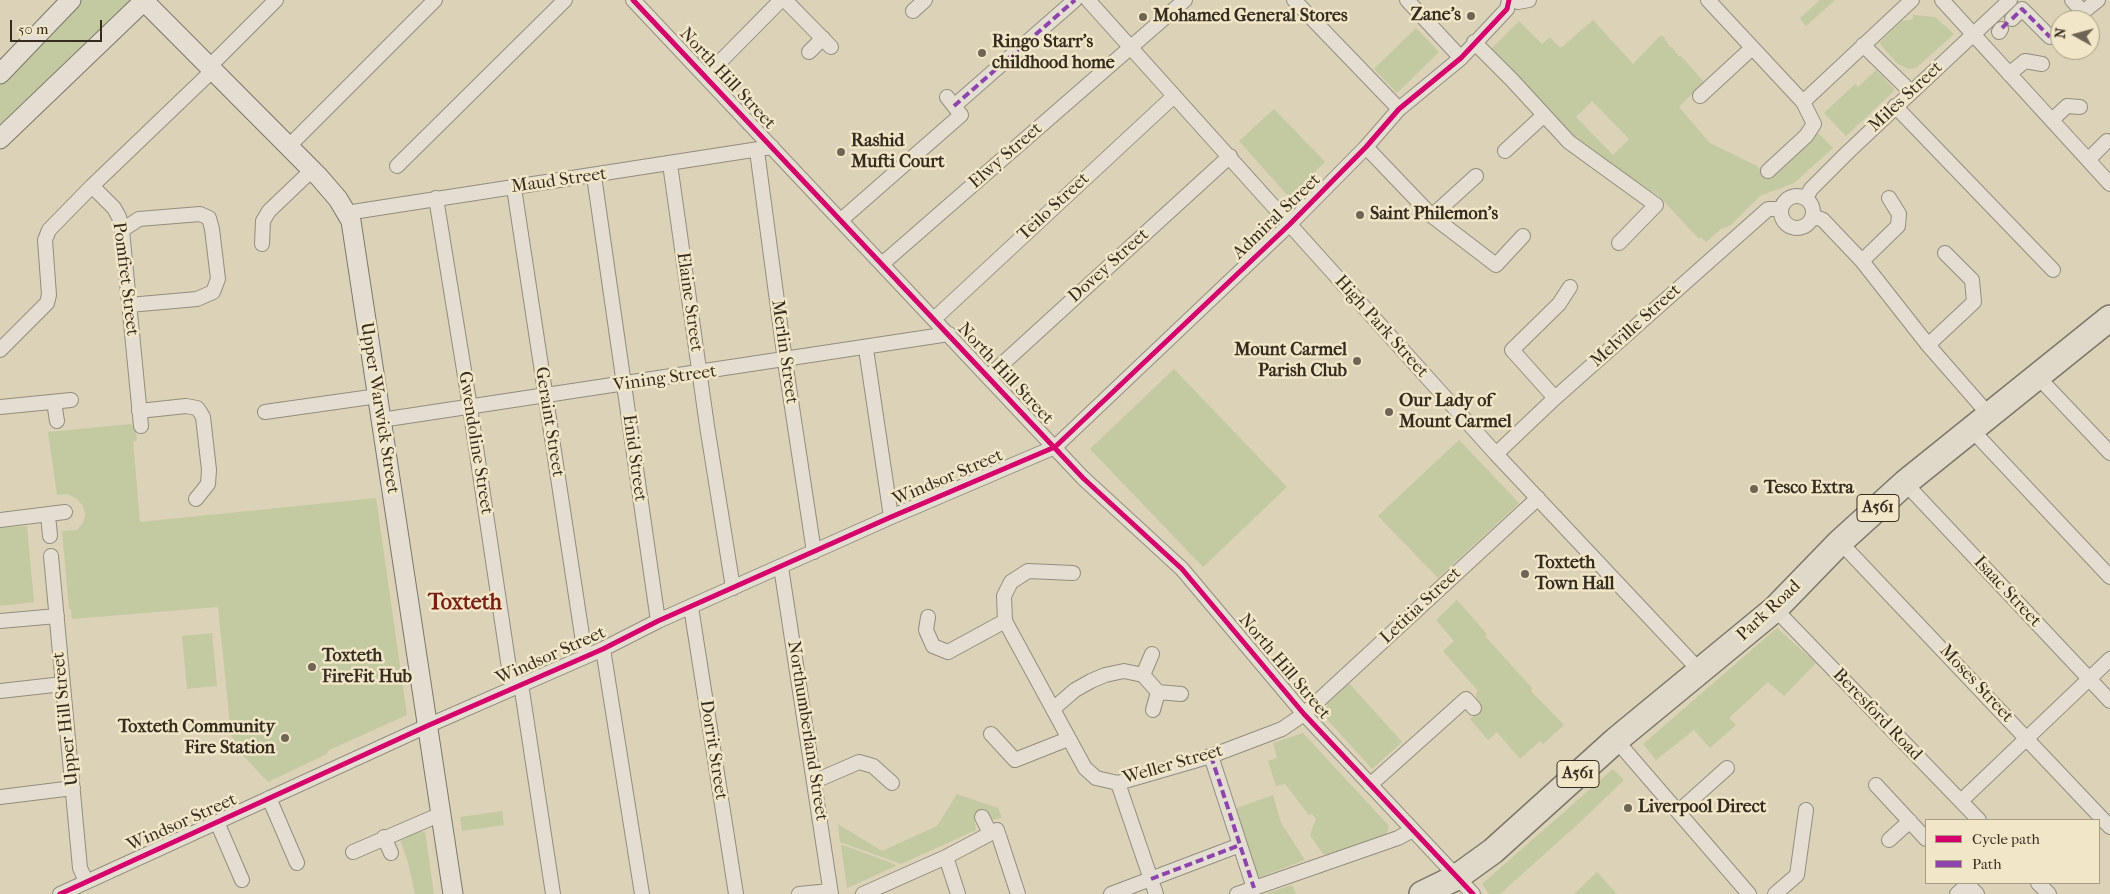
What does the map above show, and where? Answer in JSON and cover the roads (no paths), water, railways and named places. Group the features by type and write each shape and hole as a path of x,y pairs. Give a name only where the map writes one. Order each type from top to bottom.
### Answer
{"highway":[{"name":"Park Road","path":"1422,894 1465,886 1493,851 1616,740 1775,609 1840,542 1905,483 2109,320"}],"main road":[{"path":"0,74 71,0"},
{"path":"0,139 144,0"},
{"name":"Upper Warwick Street","path":"144,0 210,70 312,170 338,200 351,221 453,894"}],"street":[{"path":"0,350 47,303 49,294 44,248 49,230 210,70 276,0"},
{"path":"288,146 435,0"},
{"path":"397,166 565,0"},
{"name":"North Hill Street","path":"633,0 1083,478 1182,569 1304,714 1465,886"},
{"path":"706,76 782,0"},
{"path":"785,0 827,42 809,52"},
{"path":"913,11 925,0"},
{"path":"841,220 961,115 951,101 1075,0"},
{"name":"High Park Street","path":"1088,0 1496,454 1700,671"},
{"name":"Elwy Street","path":"882,264 1185,0"},
{"path":"1294,0 1399,109"},
{"path":"1406,0 1461,58"},
{"name":"Admiral Street","path":"1055,447 1289,225 1366,148 1399,109 1461,58 1507,9 1510,0"},
{"path":"1515,0 1518,2 1529,0"},
{"path":"1708,0 1802,102 1814,124 1806,136 1768,172"},
{"path":"1802,102 1912,0"},
{"path":"1942,0 2110,184"},
{"name":"Miles Street","path":"1806,198 1811,189 1895,106 2010,0"},
{"path":"2087,10 2098,0"},
{"path":"2005,26 2022,9 2050,37"},
{"path":"1474,42 1569,142 1656,205 1619,244"},
{"path":"1863,45 1911,92"},
{"path":"1700,96 1752,48"},
{"path":"2009,74 2025,60 2042,64"},
{"name":"Teilo Street","path":"934,319 1174,96"},
{"path":"1895,106 2053,270"},
{"path":"2052,120 2067,106 2080,107"},
{"path":"1506,151 1543,116"},
{"path":"2088,160 2108,141"},
{"name":"Maud Street","path":"346,213 757,151 772,147"},
{"path":"1366,148 1432,216 1496,265 1523,236"},
{"name":"Merlin Street","path":"757,151 785,360 814,552"},
{"name":"Dovey Street","path":"988,377 1230,156"},
{"name":"Elaine Street","path":"670,164 733,588"},
{"path":"262,244 262,226 269,211 312,170"},
{"name":"Enid Street","path":"594,176 658,621"},
{"path":"1432,216 1476,176"},
{"name":"Pomfret Street","path":"92,186 114,208 119,217 122,230 141,426"},
{"name":"Geraint Street","path":"514,188 585,655"},
{"name":"Melville Street","path":"1496,454 1555,398 1768,209 1781,209 1787,199 1792,196 1806,198"},
{"name":"Gwendoline Street","path":"436,198 516,686 553,894"},
{"path":"1781,209 1783,220 1794,228 1807,225 1813,216 1812,204 1806,198"},
{"path":"1862,261 1898,226 1899,214 1889,198"},
{"path":"122,230 139,220 200,214 209,218 218,279 213,292 197,299 129,305"},
{"path":"1813,216 1823,220 1862,261 1928,345 1981,423 2110,577"},
{"path":"1928,345 1974,302 1972,280 1945,253"},
{"path":"1555,398 1512,350 1559,304 1570,287"},
{"name":"Vining Street","path":"381,420 866,349 949,334"},
{"path":"866,349 891,517"},
{"path":"2038,377 2110,452"},
{"path":"265,412 378,396"},
{"path":"0,407 71,400"},
{"path":"54,402 57,421"},
{"path":"139,411 186,406 197,408 203,417 209,470 208,484 196,499"},
{"name":"Windsor Street","path":"60,894 427,726 585,655 603,649 658,621 891,517 1055,447"},
{"name":"Isaac Street","path":"1905,483 2110,701"},
{"name":"Letitia Street","path":"1304,714 1538,498"},
{"path":"0,520 48,516 65,512"},
{"path":"48,516 50,536"},
{"name":"Moses Street","path":"1840,542 2110,828"},
{"name":"Upper Hill Street","path":"52,556 80,868 86,881"},
{"name":"Northumberland Street","path":"781,567 831,892"},
{"path":"928,617 926,630 933,646 948,652 1005,621 1004,596 1011,582 1028,571 1073,573"},
{"name":"Dorrit Street","path":"691,607 736,894"},
{"name":"Beresford Road","path":"1775,609 1978,819"},
{"path":"0,620 56,616"},
{"name":"Weller Street","path":"1005,621 1068,739 1085,768 1096,778 1118,783 1211,756 1282,729 1304,714"},
{"path":"603,649 642,894"},
{"path":"1143,675 1152,654"},
{"path":"1961,801 2110,659"},
{"path":"1053,709 1076,690 1105,675 1124,671 1143,675 1158,692 1181,694"},
{"path":"0,691 63,684"},
{"path":"1154,710 1158,692"},
{"path":"1370,785 1466,699 1474,708"},
{"path":"991,734 1015,760 1068,739"},
{"path":"1616,740 1749,894"},
{"path":"1211,756 1254,888"},
{"path":"815,782 859,762 873,766 892,783"},
{"path":"1678,812 1727,768"},
{"path":"1118,783 1156,894"},
{"path":"0,797 73,788"},
{"path":"1884,788 1925,838"},
{"path":"269,798 297,863"},
{"path":"1776,894 1797,875 1806,810"},
{"path":"353,852 441,814"},
{"path":"982,817 993,832 1018,894"},
{"path":"1889,840 1910,821"},
{"path":"217,822 242,880"},
{"path":"1237,894 1398,838 1413,830"},
{"path":"863,894 946,857 993,832"},
{"path":"384,837 391,853"},
{"path":"1111,894 1240,845"},
{"path":"946,857 958,894"},
{"path":"2039,884 2049,894"},
{"path":"1956,894 1970,887"},
{"path":"799,894 831,892"}],"place":[{"name":"Zane's","path":"1471,16"},
{"name":"Mohamed General Stores","path":"1143,17"},
{"name":"Ringo Starr's childhood home","path":"982,53"},
{"name":"Rashid Mufti Court","path":"841,152"},
{"name":"Saint Philemon's","path":"1360,215"},
{"name":"Mount Carmel Parish Club","path":"1357,361"},
{"name":"Our Lady of Mount Carmel","path":"1389,412"},
{"name":"Tesco Extra","path":"1754,489"},
{"name":"Toxteth Town Hall","path":"1525,574"},
{"name":"Toxteth FireFit Hub","path":"312,667"},
{"name":"Toxteth Community Fire Station","path":"285,738"},
{"name":"Liverpool Direct","path":"1628,808"}],"district":[{"name":"Toxteth","path":"465,604"}]}
